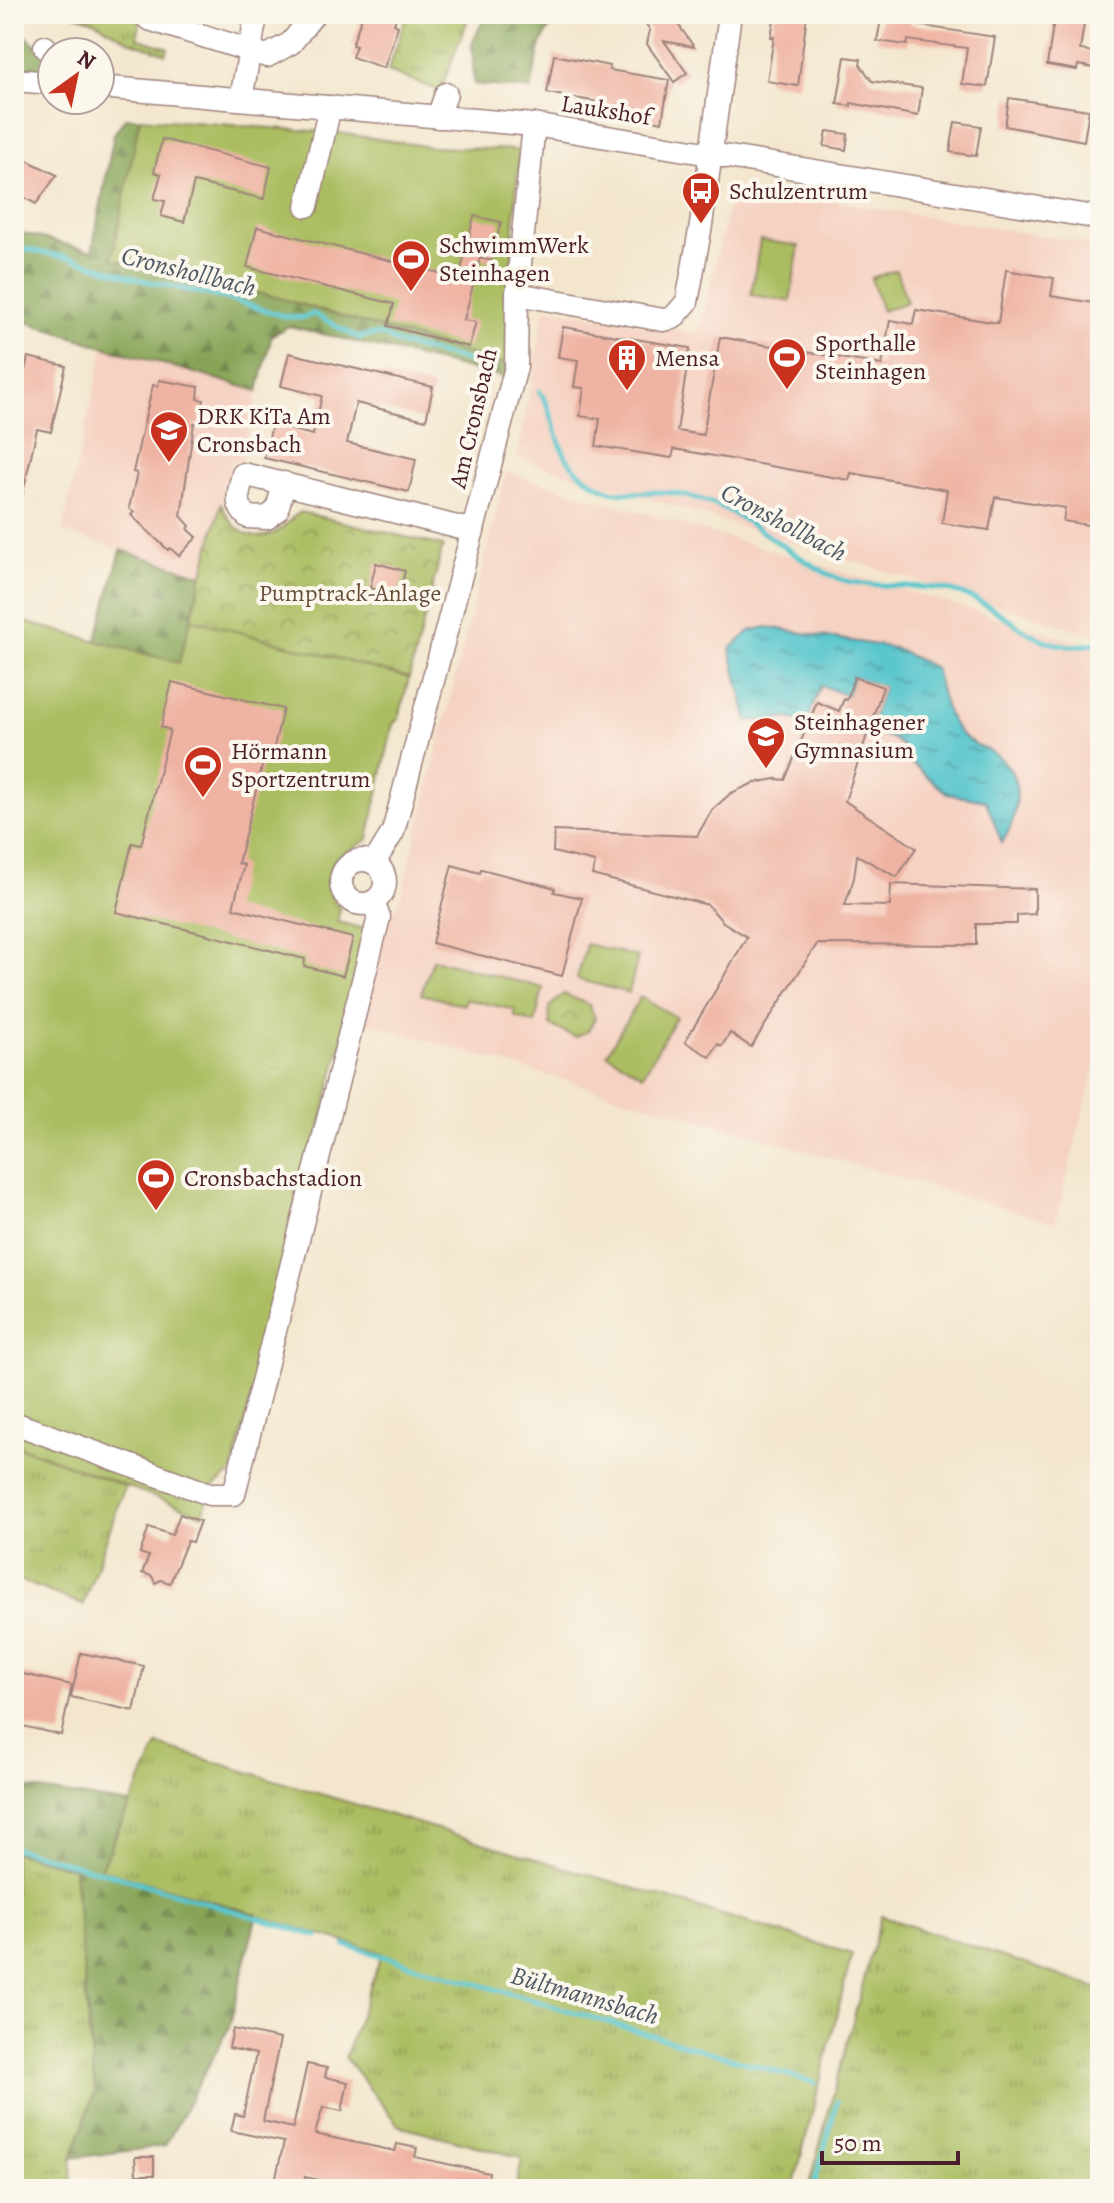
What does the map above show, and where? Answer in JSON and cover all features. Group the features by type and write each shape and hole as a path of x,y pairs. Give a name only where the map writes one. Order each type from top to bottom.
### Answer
{"street":[{"path":"143,14 149,19 267,56 276,54 299,35 313,15"},
{"path":"241,99 256,16 253,14"},
{"path":"517,294 651,319 673,318 687,302 730,14"},
{"path":"14,80 36,82"},
{"name":"Laukshof","path":"116,88 534,125 1100,218"},
{"path":"438,117 446,94"},
{"path":"307,206 330,107"},
{"name":"Am Cronsbach","path":"374,863 393,832 516,367 517,294 534,125"},
{"path":"284,483 473,531"},
{"path":"354,862 374,863 380,867 386,880 383,893 373,903 353,902 343,892 343,872 354,862"},
{"path":"14,1423 209,1494 234,1494 379,917 373,903"}],"shaded area":[{"path":"782,193 1100,245 1100,637 517,458 545,308 699,333 731,194"},
{"path":"104,347 258,391 242,461 233,460 202,575 62,531"},
{"name":"Steinhagener Gymnasium","path":"506,472 1100,648 1100,1047 1055,1223 360,1021 382,922 395,910 402,893"}],"green space":[{"path":"73,14 132,14 141,21 137,38 168,48 166,54 129,41 94,21"},
{"path":"407,14 470,14 440,91 388,71"},
{"path":"486,14 563,14 544,38 531,90 474,84 472,44"},
{"path":"14,25 36,45 36,69 14,67"},
{"path":"125,118 140,118 113,259 276,297 511,366 507,378 289,326 272,335 258,391 14,318 14,231 92,251 114,134"},
{"path":"140,118 339,133 431,147 519,150 506,348 511,366 276,297 112,259"},
{"path":"760,240 799,246 790,301 751,295"},
{"path":"896,270 907,302 882,311 871,278"},
{"name":"Pumptrack-Anlage","path":"221,504 242,532 258,537 276,532 301,512 443,546 409,678 191,619"},
{"path":"121,550 202,575 179,663 96,641"},
{"name":"Cronsbachstadion","path":"14,619 179,663 191,619 409,678 399,718 393,724 368,839 339,857 330,871 331,895 340,909 337,922 370,930 232,1473 211,1488 203,1515 14,1444"},
{"path":"586,944 638,957 629,993 577,979"},
{"path":"433,959 543,988 535,1023 515,1017 515,1010 466,999 464,1005 421,994"},
{"path":"564,994 589,1005 595,1018 588,1031 575,1037 550,1025 549,1007"},
{"path":"640,997 676,1017 643,1075 607,1054"},
{"path":"14,1445 125,1486 83,1605 14,1578"},
{"path":"158,1745 852,1954 793,2189 516,2189 522,2158 398,2125 345,2057 382,1953 100,1869"},
{"path":"14,1786 130,1804 100,1869 257,1914 229,2028 165,2146 72,2158 95,2092 74,1868 14,1852"},
{"path":"14,1852 74,1868 95,2092 72,2158 71,2189 14,2189"},
{"path":"881,1916 1100,1989 1100,2189 808,2189"}],"water":[{"path":"766,627 894,648 935,668 944,704 957,729 967,739 1001,759 1014,778 1015,812 1002,843 986,801 948,794 911,763 902,746 892,738 868,732 883,687 854,677 847,696 821,685 806,724 790,718 748,721 730,649 750,631"}],"building":[{"path":"363,14 397,14 394,24 398,26 384,68 352,57 356,46 352,45"},
{"path":"639,14 671,14 694,47 664,41 687,73 674,82 647,44 650,30"},
{"path":"775,14 807,14 798,86 767,81"},
{"path":"882,14 912,14 910,24 995,37 987,87 962,84 967,48 908,40 907,45 877,41"},
{"path":"1054,19 1084,24 1080,50 1100,53 1100,69 1078,65 1077,70 1047,65"},
{"path":"554,55 610,66 609,70 669,80 662,122 599,107 597,102 547,93"},
{"path":"845,57 861,59 860,64 872,81 922,88 918,116 851,103 851,106 837,104"},
{"path":"1009,98 1089,110 1084,141 1005,126"},
{"path":"955,122 981,126 976,156 950,152"},
{"path":"827,131 848,134 846,150 824,146"},
{"path":"162,139 271,167 264,199 194,182 184,222 161,216 165,201 154,199 161,174 154,172"},
{"path":"14,154 57,175 36,204 14,192"},
{"name":"SchwimmWerk Steinhagen","path":"474,216 501,222 491,261 480,258 464,320 476,322 469,347 388,326 394,304 247,267 257,227 459,278"},
{"path":"1006,270 1054,278 1051,296 1100,304 1100,527 1063,521 1065,508 995,497 989,530 942,523 947,490 851,473 849,480 674,449 672,458 596,446 600,419 580,416 584,388 574,387 578,360 558,357 563,327 690,348 677,431 703,435 720,337 882,365 890,320 913,324 916,310 998,323"},
{"path":"289,353 433,387 426,420 356,403 347,443 416,459 409,492 264,458 272,425 313,435 322,396 281,386"},
{"path":"28,357 66,366 51,432 37,429 20,506 14,505 14,416"},
{"path":"159,380 199,387 198,399 204,400 200,424 194,423 181,516 197,537 179,556 170,548 168,550 131,515 134,512 129,508 137,473 133,472 146,414 153,385 158,386"},
{"path":"376,563 405,571 399,596 370,588"},
{"path":"854,677 883,687 845,801 916,848 897,877 857,855 854,878 845,905 890,906 891,884 1035,889 1035,914 1017,915 1017,924 976,924 976,945 817,944 751,1047 730,1033 710,1057 685,1042 747,937 723,922 708,905 592,875 595,862 553,852 554,831 697,836 712,810 731,793 754,783 785,780 817,702 839,711 844,699 847,700"},
{"name":"Hörmann Sportzentrum","path":"172,682 283,709 272,755 265,754 238,863 244,865 233,908 353,938 343,976 304,966 305,959 116,912 132,843 141,845 170,730 161,727"},
{"path":"452,865 480,873 481,869 582,898 562,976 432,943"},
{"path":"180,1514 200,1521 192,1542 187,1541 170,1583 161,1580 155,1583 152,1576 142,1573 149,1556 140,1553 149,1527 172,1535"},
{"path":"81,1653 144,1666 134,1711 71,1697"},
{"path":"14,1672 72,1685 61,1735 14,1724"},
{"path":"233,2029 280,2039 263,2121 293,2128 307,2064 327,2068 325,2077 348,2082 342,2111 323,2107 315,2134 395,2151 397,2144 417,2148 415,2157 489,2173 486,2189 360,2189 305,2177 303,2187 275,2181 284,2142 231,2131 235,2114 243,2116 256,2054 229,2048"},
{"path":"135,2157 154,2157 154,2175 136,2175"}],"waterway":[{"name":"Cronshollbach","path":"14,247 75,259 138,279 233,300 283,316 300,318 314,314 358,338 382,336 397,343 488,366"},
{"name":"Cronshollbach","path":"539,391 570,463 599,486 616,492 672,493 702,500 731,512 815,567 844,580 946,590 981,602 1027,632 1059,645 1100,642"},
{"name":"Bültmannsbach","path":"14,1848 317,1936"},
{"name":"Bültmannsbach","path":"345,1945 815,2083"},
{"name":"Bültmannsbach","path":"813,2189 837,2102"}],"place":[{"name":"Schulzentrum","path":"701,225"},
{"name":"SchwimmWerk Steinhagen","path":"411,293"},
{"name":"Sporthalle Steinhagen","path":"787,391"},
{"name":"Mensa","path":"627,392"},
{"name":"DRK KiTa Am Cronsbach","path":"169,464"},
{"name":"Steinhagener Gymnasium","path":"766,770"},
{"name":"Hörmann Sportzentrum","path":"203,799"},
{"name":"Cronsbachstadion","path":"156,1212"}]}
